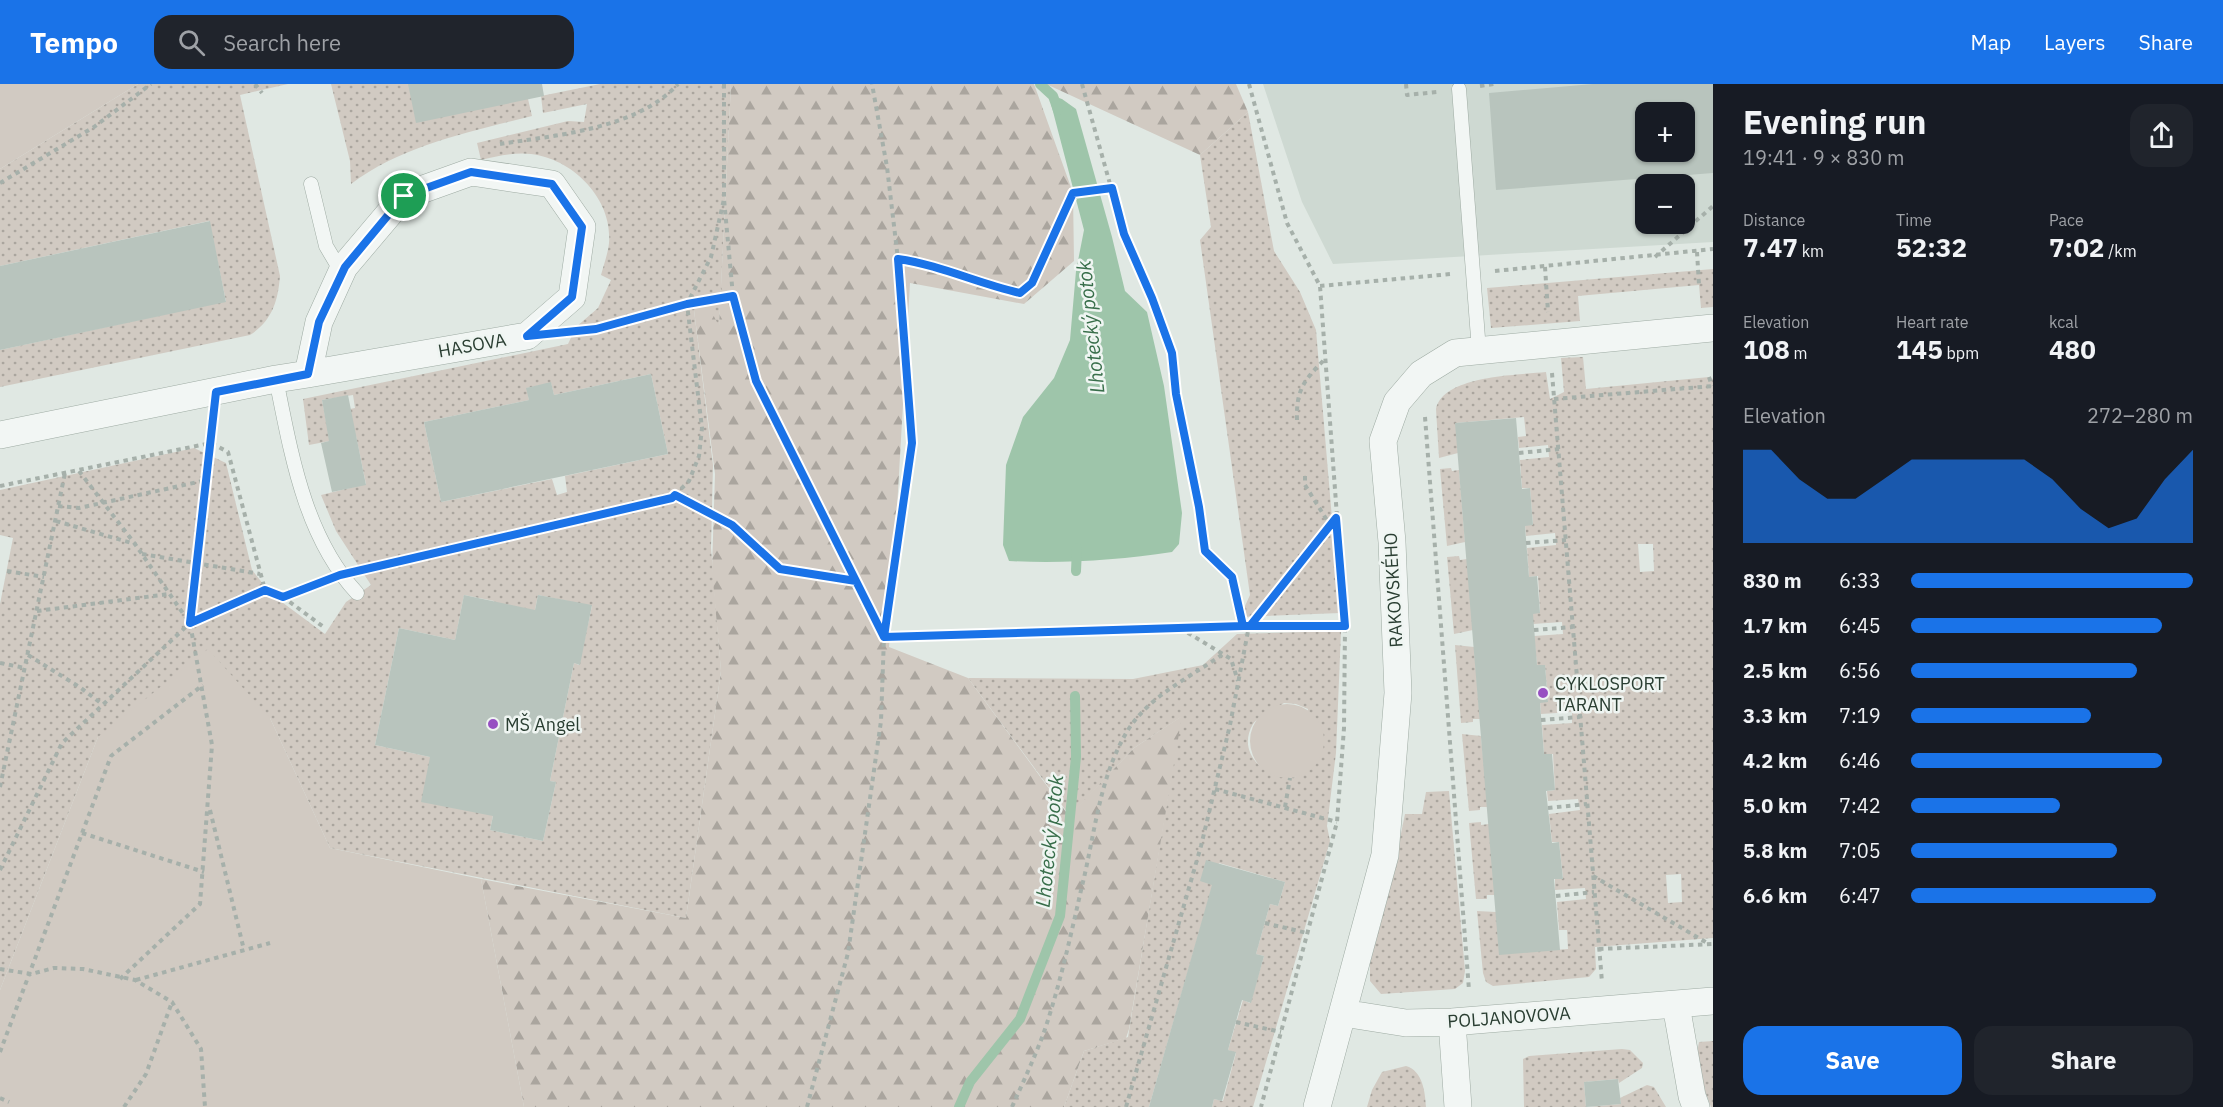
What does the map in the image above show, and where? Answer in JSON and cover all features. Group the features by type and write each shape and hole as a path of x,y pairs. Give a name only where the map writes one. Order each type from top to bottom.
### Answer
{"street":[{"name":"HASOVA","path":"0,435 276,379 308,374 527,336 572,297 582,227 552,184 471,172 404,196 342,273 319,322 308,374"},
{"name":"RAKOVSKÉHO","path":"1317,1107 1385,855 1398,693 1392,542 1383,441 1397,402 1421,374 1455,353 1713,328"},
{"name":"POLJANOVOVA","path":"1342,1013 1406,1023 1452,1022 1713,1001"},
{"path":"1676,1005 1692,1096 1696,1107"},
{"path":"1452,1022 1458,1107"}],"lane":[{"path":"1459,89 1479,351"},
{"path":"311,184 326,246 342,273"},
{"path":"276,379 306,508 340,575 357,593"}],"path":[{"path":"0,183 93,127 151,84"},
{"path":"255,84 262,93"},
{"path":"724,84 724,199 733,296 756,381 884,637"},
{"path":"807,1107 848,953 881,721 884,637 912,443 898,259 887,167 872,84"},
{"path":"1083,84 1124,234 1152,298 1172,353 1176,394 1199,507 1205,551 1232,577 1243,626"},
{"path":"1249,84 1287,223 1320,286 1345,626 1344,728 1337,822 1261,1107"},
{"path":"898,259 920,262 993,287 1020,293 1032,283 1073,193 1110,188"},
{"path":"283,597 340,575 672,498 688,481 699,456 702,428 687,304 711,257 724,199"},
{"path":"1654,257 1713,206"},
{"path":"1485,271 1654,257 1713,249"},
{"path":"1696,252 1700,285"},
{"path":"1545,267 1548,312"},
{"path":"1320,286 1454,274"},
{"path":"573,331 596,329 687,304 733,296"},
{"path":"1297,420 1297,400 1306,378 1325,359"},
{"path":"1552,369 1602,984"},
{"path":"1421,374 1470,997"},
{"path":"1554,399 1713,386 1709,377"},
{"path":"120,979 200,904 212,745 190,623 216,392"},
{"path":"0,486 211,443 228,452 265,590"},
{"path":"1519,453 1559,449"},
{"path":"78,470 135,544 190,623"},
{"path":"0,787 65,473"},
{"path":"1305,476 1305,485 1330,525"},
{"path":"58,506 79,508 207,480"},
{"path":"675,495 732,525 780,569 856,581"},
{"path":"1126,1107 1201,846 1250,626 1336,518"},
{"path":"55,520 135,544"},
{"path":"1526,543 1566,540"},
{"path":"142,554 260,574"},
{"path":"7,571 44,577"},
{"path":"0,870 62,743 190,623 265,590 283,597 325,628"},
{"path":"37,611 169,594"},
{"path":"884,637 1180,627 1345,626"},
{"path":"1180,627 1231,659 1239,682"},
{"path":"1534,630 1573,627"},
{"path":"1012,1107 1044,1032 1082,886 1099,802 1116,755 1129,729 1154,702 1182,679 1223,654"},
{"path":"28,655 102,704"},
{"path":"0,663 25,668"},
{"path":"0,1052 111,756 203,685"},
{"path":"1541,720 1580,717"},
{"path":"0,758 6,759"},
{"path":"1285,807 1290,778"},
{"path":"1215,789 1337,822"},
{"path":"209,804 244,950"},
{"path":"1548,808 1587,804"},
{"path":"82,832 204,872"},
{"path":"1593,876 1711,944"},
{"path":"1556,896 1594,892"},
{"path":"1265,922 1307,933"},
{"path":"0,969 31,974 54,968 83,969 120,979 135,980 270,943"},
{"path":"1599,949 1711,944"},
{"path":"135,980 172,1002 201,1049 205,1107"},
{"path":"124,1107 146,1074 172,1002"},
{"path":"1236,1022 1281,1032"},
{"path":"0,1098 9,1102"}],"shaded area":[{"path":"1263,84 1713,84 1713,242 1333,264 1302,202"}],"green space":[{"path":"0,84 138,84 0,169"},
{"path":"138,84 288,84 240,95 280,276 278,294 269,317 250,335 0,387 0,350 226,301 209,221 0,266 0,169"},
{"path":"331,84 408,84 528,99 532,116 438,141 392,159 351,184 350,161"},
{"path":"600,84 731,84 719,328 694,310 713,465 711,548 721,671 686,918 330,848 270,718 98,737 0,990 0,604 13,538 0,535 0,490 194,448 226,463 252,570 271,594 325,634 346,602 371,585 336,531 321,495 366,484 356,436 309,445 303,399 568,344 576,327 598,308 611,280 601,275 609,243 609,227 597,197 587,184 575,173 547,157 519,154 481,160 477,143 568,121 584,122 587,104 543,113 541,96","holes":["651,374 668,454 565,476 567,492 557,495 552,479 441,502 424,422 529,400 527,388 551,383 554,395","353,395 355,408 330,413 326,421 322,400","464,595 494,601 492,615 532,624 538,595 592,606 579,665 574,663 550,781 556,782 543,841 490,830 496,801 430,757 375,745 399,628 455,640"]},
{"path":"731,84 1034,84 1073,193 1074,261 1024,304 910,283 889,647 968,678 1069,816 1134,748 1182,716 1129,1029 1126,1038 1084,1051 1064,1107 524,1107 481,879 686,918 721,671 712,569 715,474 694,310 708,305 719,326"},
{"path":"1046,84 1236,84 1248,112 1200,155"},
{"path":"1248,112 1274,251 1300,292 1316,330 1340,613 1240,617 1250,595 1200,240 1211,227 1200,155"},
{"path":"1713,269 1713,307 1701,308 1699,285 1578,296 1580,321 1491,328 1487,288"},
{"path":"1583,357 1586,389 1709,377 1713,379 1713,938 1595,947 1596,969 1589,977 1493,986 1486,982 1483,973 1477,911 1496,912 1500,954 1568,949 1567,930 1559,930 1557,902 1586,899 1585,888 1555,890 1555,879 1563,878 1559,842 1552,842 1549,814 1580,810 1578,799 1548,801 1547,791 1555,790 1553,754 1544,754 1542,725 1572,723 1572,712 1541,714 1540,702 1548,701 1545,665 1537,665 1534,636 1563,634 1562,622 1533,624 1532,613 1540,612 1538,576 1529,577 1527,548 1556,545 1555,533 1526,536 1525,525 1533,524 1530,488 1522,488 1520,460 1549,457 1548,445 1519,448 1518,437 1526,436 1524,417 1456,423 1458,453 1439,458 1436,409 1442,398 1452,389 1484,379 1518,374 1546,372 1550,399 1564,392 1561,358","holes":["1638,544 1653,544 1654,571 1640,572","1681,874 1682,902 1668,903 1666,875"]},
{"path":"1451,468 1452,471 1459,470 1465,542 1447,546 1440,469"},
{"path":"1459,556 1460,560 1467,559 1473,630 1454,634 1447,557"},
{"path":"1341,631 1336,753 1327,826 1330,841 1253,1107 1212,1107 1214,1099 1223,1101 1236,1053 1228,1050 1243,1000 1250,1003 1264,956 1256,954 1270,904 1278,906 1285,882 1219,863 1149,1107 1064,1107 1084,1051 1128,1037 1181,717 1134,748 1070,816 968,678 1133,679 1203,665 1237,634","holes":["1284,703 1296,704 1308,709 1296,777 1285,777 1265,770 1257,763 1248,746 1249,735 1255,721 1263,715"]},
{"path":"1455,645 1474,647 1480,719 1473,719 1473,722 1461,723"},
{"path":"208,649 270,718 330,848 481,879 524,1107 0,1107 0,990 98,737"},
{"path":"1294,704 1314,714 1322,727 1324,741 1322,755 1314,768 1301,776 1280,778 1260,768 1252,755 1250,734 1260,714 1273,706"},
{"path":"1462,734 1481,736 1488,807 1480,807 1480,810 1469,811"},
{"path":"1449,791 1465,971 1463,983 1455,989 1381,994 1370,981 1370,962 1391,882 1405,814 1422,814 1426,792"},
{"path":"1481,822 1481,825 1489,824 1495,895 1487,895 1487,899 1476,899 1469,823"},
{"path":"1713,1041 1713,1107 1711,1107 1700,1075 1698,1051 1699,1042"},
{"path":"1630,1050 1643,1063 1642,1068 1619,1083 1618,1079 1584,1082 1586,1107 1524,1107 1523,1059 1529,1056"},
{"path":"1406,1066 1420,1077 1426,1107 1367,1107 1372,1090 1382,1072"},
{"path":"1647,1085 1654,1087 1666,1107 1588,1107 1621,1104 1620,1098"}],"water":[{"path":"1053,96 1062,99 1076,109 1125,291 1147,312 1164,386 1182,513 1179,544 1172,552 1091,561 1009,561 1003,545 1006,465 1023,417 1054,378 1070,340 1076,271 1084,230 1051,104"}],"building":[{"path":"408,84 542,84 544,96 416,123"},
{"path":"1593,84 1713,84 1713,173 1635,174 1635,179 1496,190 1489,93"},
{"path":"210,221 226,302 0,350 0,266"},
{"path":"651,374 668,454 441,502 424,422 529,400 526,388 551,382 554,395"},
{"path":"348,395 366,485 332,492 321,443 329,441 322,400"},
{"path":"1516,418 1522,489 1530,488 1533,525 1525,526 1529,577 1537,576 1540,613 1533,614 1537,665 1545,665 1548,702 1540,703 1544,754 1552,754 1555,790 1546,791 1552,843 1559,842 1563,879 1554,879 1560,950 1499,955 1455,423"},
{"path":"464,595 535,610 538,595 592,605 580,665 574,663 550,781 556,782 543,841 490,830 493,816 421,802 430,757 375,745 399,628 455,640"},
{"path":"1206,860 1285,882 1278,906 1270,904 1256,954 1264,956 1251,1003 1242,1000 1228,1050 1236,1052 1222,1101 1214,1099 1212,1107 1149,1107 1212,885 1200,881"},
{"path":"1618,1079 1621,1104 1586,1107 1584,1082"}],"waterway":[{"name":"Lhotecký potok","path":"1040,84 1053,96 1058,110"},
{"name":"Lhotecký potok","path":"1076,571 1077,548"},
{"name":"Lhotecký potok","path":"959,1107 970,1082 1020,1019 1060,916 1076,757 1075,696"}],"place":[{"name":"CYKLOSPORT TARANT","path":"1543,693"},
{"name":"MŠ Angel","path":"493,724"}],"route":[{"path":"404,196 345,267 319,322 308,374 216,392 190,623 265,590 283,597 340,575 672,498 675,495 732,525 780,569 856,581 884,637 1250,626 1336,518 1345,626 1250,626 1243,626 1232,577 1205,551 1199,507 1176,394 1172,353 1152,298 1124,234 1112,188 1073,193 1032,283 1020,293 993,287 920,262 898,259 912,443 884,637 756,381 733,296 687,304 596,329 527,336 572,297 582,227 552,184 471,172 404,196"}]}
